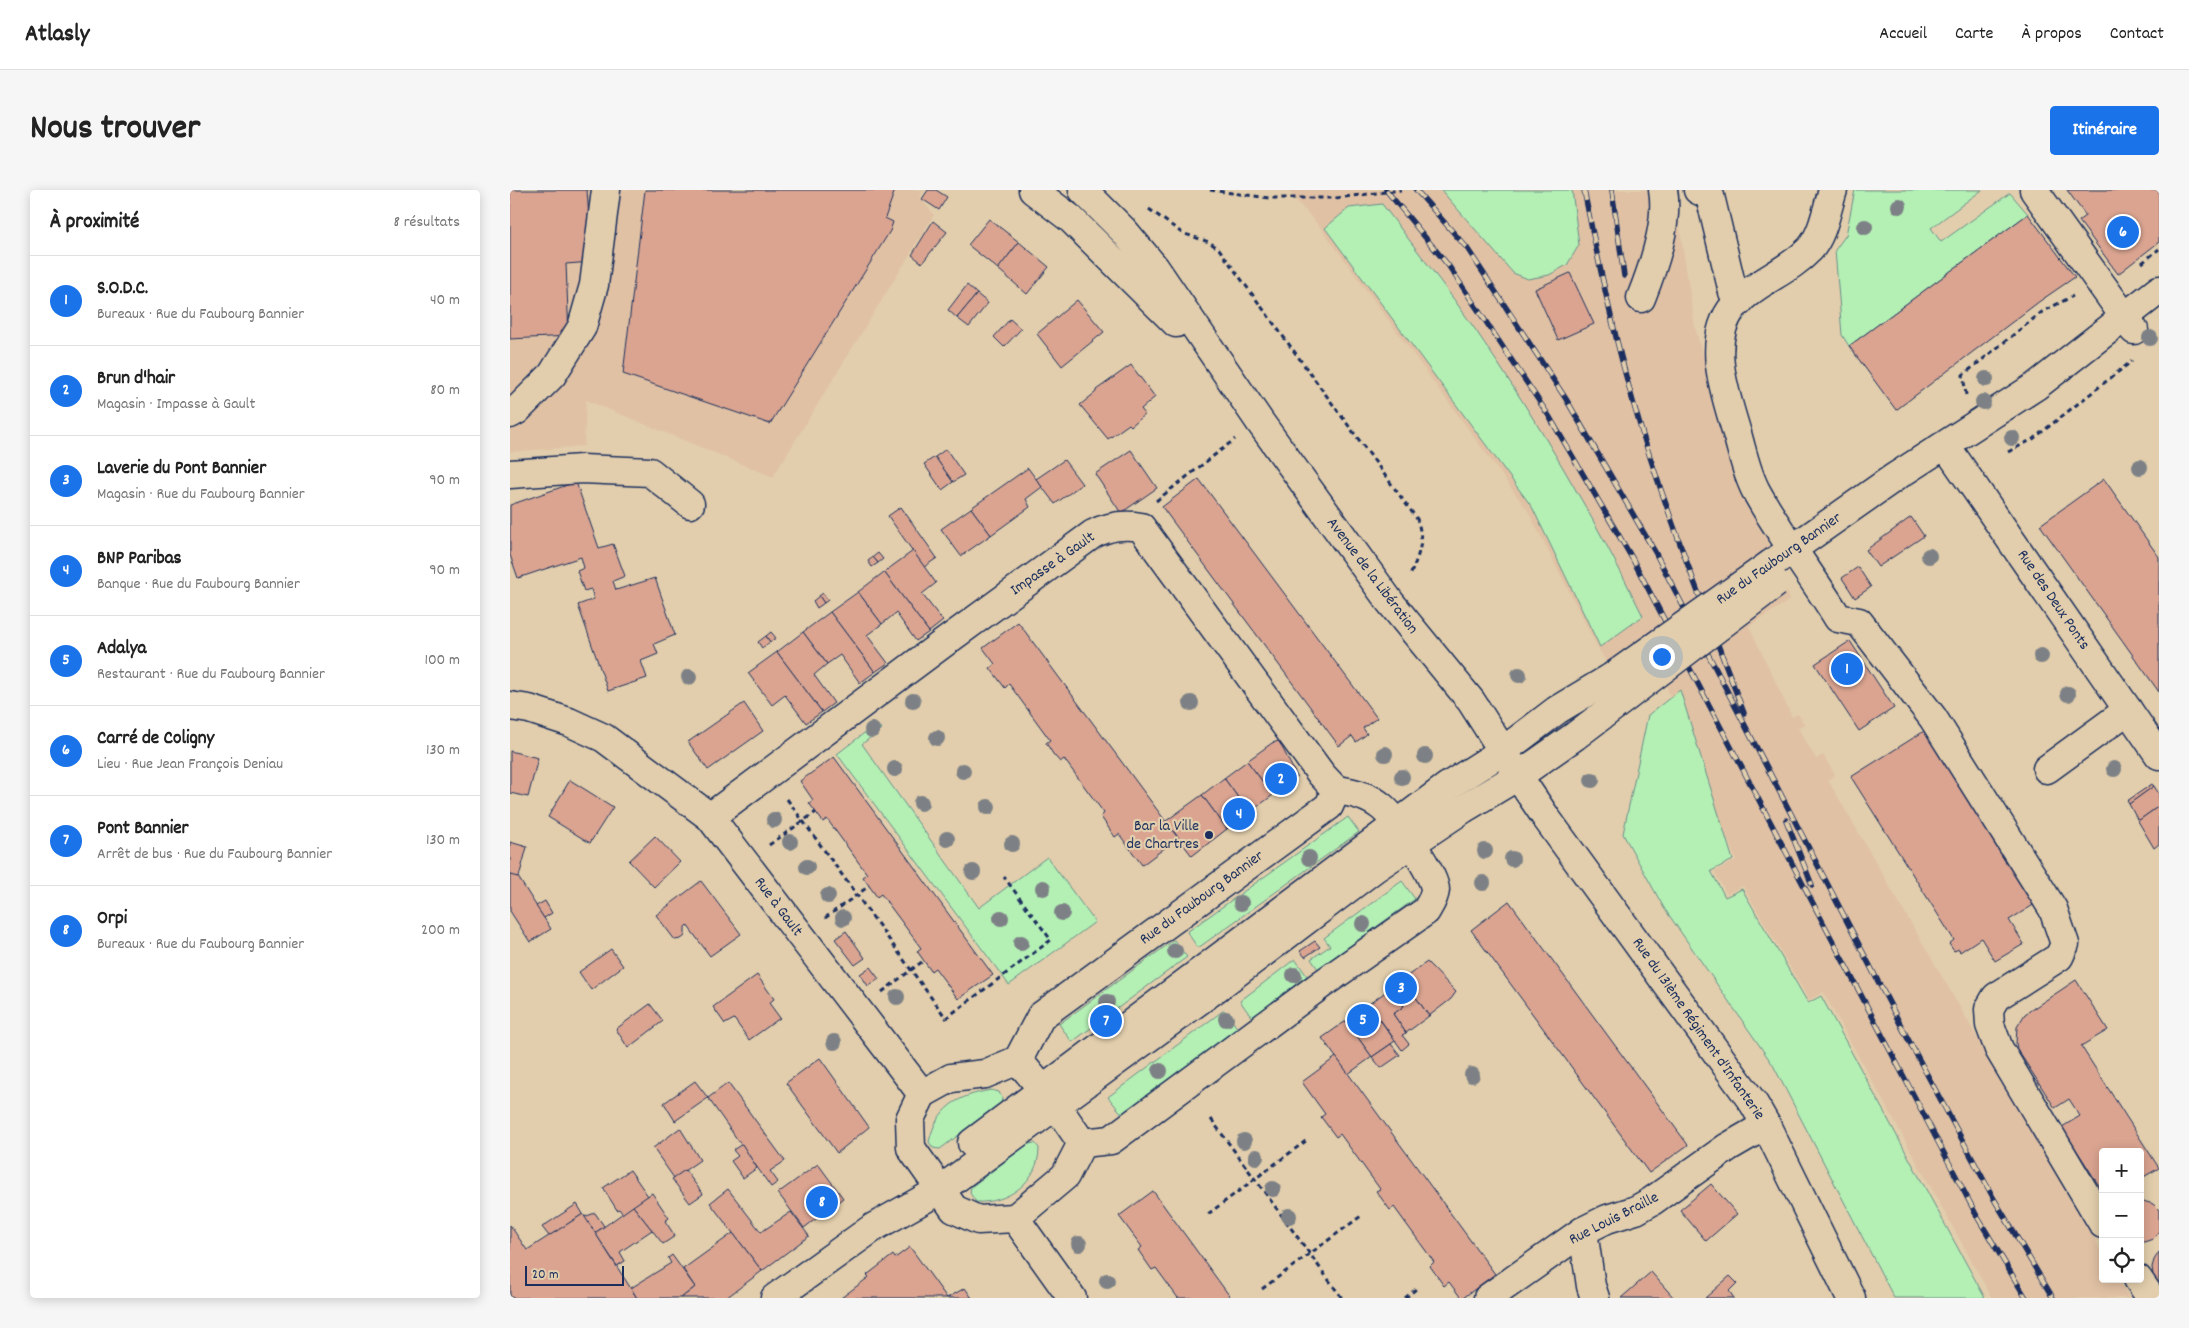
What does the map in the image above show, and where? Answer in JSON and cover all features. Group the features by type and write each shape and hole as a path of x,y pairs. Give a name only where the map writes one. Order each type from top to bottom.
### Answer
{"street":[{"path":"510,414 518,410 552,374 582,326 594,285 606,190"},
{"name":"Avenue de la Libération","path":"1033,190 1071,218 1227,375"},
{"name":"Avenue de la Libération","path":"1083,190 1125,232 1155,268 1227,375 1390,602 1471,701 1518,776"},
{"path":"1698,190 1710,196 1733,292 1739,302"},
{"path":"1833,190 1818,236 1811,249 1739,302 1727,320 1721,338 1722,382 1748,473 1785,565 1820,589 1838,618 1859,622 1933,718 2053,908 2065,944 2059,957 1996,998 1989,1009 1990,1025 1999,1049 2099,1217"},
{"path":"2034,190 2133,334"},
{"path":"1641,298 1655,263 1671,191"},
{"name":"Rue du Faubourg Bannier","path":"2133,334 2159,290"},
{"name":"Rue du Faubourg Bannier","path":"775,1298 935,1183 1404,834 1518,776 1575,736 1619,687 1785,565 1903,492 1951,452 2046,400 2133,334 2159,311"},
{"name":"Rue des Deux Ponts","path":"1951,452 2159,755"},
{"path":"510,474 582,469 650,472 690,504"},
{"path":"1082,1142 1111,1140 1322,984 1426,911 1433,900 1435,890 1433,877 1404,834 1383,808 1366,797 1336,790 1321,774 1141,527 1126,525"},
{"name":"Impasse à Gault","path":"710,817 1093,534 1106,528 1126,525"},
{"name":"Rue du Faubourg Bannier","path":"1404,834 1448,786 1503,751 1557,710 1619,687"},
{"name":"Rue à Gault","path":"510,706 529,709 569,722 604,738 710,817 922,1094"},
{"path":"2048,769 2128,710"},
{"name":"Rue du 131ème Régiment d'Infanterie","path":"1518,776 1754,1104 1766,1124 1851,1298"},
{"name":"Rue du Faubourg Bannier","path":"1018,1060 1041,1016 1170,920 1329,806 1336,790"},
{"path":"1018,1060 1050,1097 1082,1142 1065,1176 1015,1218 978,1220 954,1209 911,1148 910,1118 922,1094 951,1078 985,1074 1018,1060"},
{"name":"Rue Louis Braille","path":"1488,1298 1583,1231 1607,1219 1636,1210 1652,1201 1766,1124"},
{"path":"1015,1218 1072,1298"},
{"path":"1583,1231 1591,1286 1595,1298"},
{"path":"2141,1283 2151,1298"}],"path":[{"path":"1210,190 1269,198 1336,198 1401,190"},
{"path":"1144,206 1182,233 1208,242 1219,249 1417,519 1421,531 1422,546 1409,579"},
{"path":"2008,452 2033,440 2133,334"},
{"path":"1126,525 1242,433"},
{"path":"782,791 946,1018 1051,940 1004,877"},
{"path":"764,850 816,812"},
{"path":"824,919 869,886"},
{"path":"878,995 923,961"},
{"path":"1211,1119 1342,1298"},
{"path":"1208,1214 1307,1140"},
{"path":"1262,1289 1362,1216"},
{"path":"1405,1298 1416,1290"}],"shaded area":[{"path":"510,190 924,190 920,197 934,215 773,477 586,400 584,446 510,452"},
{"path":"1287,190 1674,190 1695,327 1731,463 1765,532 1790,600 1749,626 1792,717 1798,714 1804,724 1798,728 1816,759 1823,755 1835,775 1828,780 2099,1247 2099,1283 2121,1283 2130,1298 1992,1298 1823,992 1809,1000 1743,886 1727,894 1714,872 1736,860 1666,686 1635,709 1599,650 1528,511 1321,228"}],"green space":[{"path":"1441,190 1572,190 1579,245 1567,265 1549,275 1528,279 1513,273"},
{"path":"1855,190 1982,190 1931,228 1941,242 2010,193 2028,214 1849,346 1842,335 1835,250 1846,235"},
{"path":"1382,204 1466,316 1500,366 1565,471 1625,579 1643,616 1600,647 1532,507 1325,228 1349,208"},
{"path":"1680,690 1733,860 1711,871 1725,897 1742,889 1808,1003 1821,996 1985,1298 1894,1298 1773,1065 1664,908 1623,834 1648,715"},
{"path":"876,724 882,729 862,744 979,908 1047,857 1095,922 1009,985 837,754"},
{"path":"1348,817 1359,832 1198,948 1187,932"},
{"path":"1402,881 1415,899 1318,969 1311,959 1330,946 1324,938"},
{"path":"1174,940 1187,957 1072,1042 1059,1024"},
{"path":"1295,959 1307,976 1252,1018 1240,1001"},
{"path":"1224,1010 1238,1029 1123,1115 1108,1097"},
{"path":"991,1090 999,1092 1002,1098 1001,1104 940,1149 933,1148 929,1142 933,1130 937,1120 950,1105 968,1096"},
{"path":"1035,1143 1039,1148 1038,1160 1034,1171 1020,1188 999,1199 988,1202 976,1202 970,1193 971,1187 1028,1144"}],"building":[{"path":"510,190 587,190 592,262 566,264 569,336 510,339"},
{"path":"645,190 895,190 885,218 893,222 890,231 770,424 623,374"},
{"path":"928,190 936,190 947,197 939,210 922,199"},
{"path":"2067,190 2159,190 2159,242 2118,274 2079,221 2086,216"},
{"path":"2028,214 2075,277 2040,301 1896,410 1849,346"},
{"path":"989,219 1019,242 998,269 968,245"},
{"path":"933,221 947,232 922,263 912,255"},
{"path":"1019,242 1049,267 1027,294 998,269"},
{"path":"1570,273 1594,324 1558,340 1535,289"},
{"path":"967,285 977,294 957,318 948,310"},
{"path":"977,294 988,303 969,327 957,318"},
{"path":"1077,300 1104,332 1062,366 1037,334"},
{"path":"1010,319 1021,329 1004,347 994,337"},
{"path":"1131,365 1155,397 1141,409 1145,414 1131,426 1129,424 1108,439 1080,405 1096,390"},
{"path":"946,449 964,475 953,482 935,457"},
{"path":"1131,450 1157,488 1121,513 1095,474"},
{"path":"935,457 953,482 942,490 924,464"},
{"path":"1064,460 1082,484 1055,504 1036,479"},
{"path":"1028,468 1042,487 1026,499 1030,507 991,535 971,508"},
{"path":"1199,479 1377,718 1363,728 1367,734 1356,742 1352,736 1339,746 1162,507"},
{"path":"2104,479 2159,557 2159,692 2040,525"},
{"path":"576,482 599,548 613,544 625,576 613,581 616,590 655,578 675,635 654,644 658,654 641,661 647,678 608,691 578,605 594,599 591,589 584,591 577,571 584,568 581,557 518,578 510,555 510,505"},
{"path":"901,507 937,558 924,567 888,516"},
{"path":"971,508 991,535 961,556 941,529"},
{"path":"1911,517 1924,536 1878,567 1866,550"},
{"path":"913,551 936,583 922,594 943,621 929,632 884,572"},
{"path":"878,553 883,559 878,563 873,557"},
{"path":"873,557 878,563 872,567 868,561"},
{"path":"1858,567 1871,587 1855,598 1842,578"},
{"path":"884,572 929,632 916,641 896,613 882,624 858,592"},
{"path":"858,592 882,624 867,635 888,663 875,672 830,612"},
{"path":"823,593 828,600 824,603 819,596"},
{"path":"819,596 824,603 817,608 813,601"},
{"path":"830,612 875,672 860,683 840,655 827,664 803,632"},
{"path":"1018,622 1178,838 1142,865 1119,834 1115,837 1101,817 1104,813 1064,759 1060,762 1053,754 1046,743 1050,740 1009,684 1005,688 990,668 995,664 983,648"},
{"path":"771,632 776,638 770,642 766,636"},
{"path":"803,632 827,664 814,675 834,703 822,712 777,652"},
{"path":"766,636 770,642 762,648 758,642"},
{"path":"1850,641 1894,708 1859,731 1815,664"},
{"path":"777,652 822,712 806,723 785,695 772,705 748,673"},
{"path":"744,703 763,731 708,770 688,742"},
{"path":"1926,730 2035,904 2009,920 2024,944 1995,961 1981,938 1960,952 1959,949 1954,951 1949,944 1954,940 1851,777"},
{"path":"1279,741 1297,777 1273,795 1247,761 1272,743"},
{"path":"510,751 538,758 528,797 510,793"},
{"path":"834,757 993,975 958,999 935,968 931,971 917,951 921,948 881,894 877,897 863,877 867,874 827,819 823,822 809,803 813,800 800,781"},
{"path":"1247,761 1273,795 1249,813 1224,778"},
{"path":"1224,778 1249,813 1227,829 1202,795"},
{"path":"570,780 613,807 590,843 548,817"},
{"path":"2152,784 2154,786 2129,804 2127,801"},
{"path":"2154,786 2159,794 2159,806 2138,821 2129,804"},
{"path":"1202,795 1227,829 1192,856 1166,821"},
{"path":"2159,806 2159,844 2154,848 2138,821"},
{"path":"655,836 680,862 654,887 629,861"},
{"path":"510,842 527,847 519,877 510,875"},
{"path":"510,875 518,877 551,929 530,942 510,911"},
{"path":"701,881 741,934 710,956 687,925 685,927 685,936 675,940 656,915"},
{"path":"545,901 552,913 544,918 536,906"},
{"path":"1509,901 1688,1145 1649,1173 1471,930"},
{"path":"846,931 865,958 855,965 835,939"},
{"path":"1315,941 1320,947 1305,957 1300,951"},
{"path":"611,949 623,966 591,990 579,972"},
{"path":"1427,962 1456,992 1451,999 1429,1016 1403,979"},
{"path":"870,967 879,979 868,986 860,974"},
{"path":"757,975 774,999 769,1003 780,1018 749,1040 734,1019 725,1024 713,1007"},
{"path":"1403,979 1429,1016 1406,1033 1393,1014 1404,1006 1391,988"},
{"path":"2076,980 2108,1030 2081,1046 2159,1168 2144,1177 2144,1148 2099,1148 2099,1186 2062,1127 2080,1116 2069,1099 2055,1108 2017,1049 2017,1027 2025,1014"},
{"path":"1391,988 1404,1006 1393,1014 1406,1033 1402,1035 1409,1044 1402,1050 1369,1004"},
{"path":"650,1004 663,1021 628,1048 616,1029"},
{"path":"1369,1004 1395,1041 1372,1057 1346,1021"},
{"path":"1346,1021 1372,1057 1348,1074 1322,1038"},
{"path":"1391,1044 1400,1055 1381,1068 1372,1057"},
{"path":"1336,1057 1495,1274 1463,1298 1461,1298 1449,1282 1444,1286 1430,1266 1434,1262 1394,1207 1390,1210 1376,1191 1380,1189 1340,1134 1336,1137 1321,1117 1325,1114 1302,1082"},
{"path":"820,1058 869,1127 837,1153 786,1083"},
{"path":"695,1081 708,1098 675,1121 664,1103"},
{"path":"728,1083 785,1161 770,1171 778,1182 771,1187 708,1098"},
{"path":"680,1128 700,1160 674,1178 653,1148"},
{"path":"742,1144 757,1168 743,1178 731,1161 738,1156 733,1150"},
{"path":"818,1164 843,1198 804,1228 778,1193"},
{"path":"630,1170 648,1196 623,1214 619,1209 617,1210 603,1188"},
{"path":"685,1170 703,1194 690,1203 672,1179"},
{"path":"1711,1184 1737,1214 1706,1241 1680,1210"},
{"path":"728,1189 761,1232 791,1212 809,1236 762,1271 710,1203"},
{"path":"1153,1191 1231,1298 1178,1298 1156,1268 1152,1270 1138,1250 1142,1247 1119,1216"},
{"path":"652,1193 669,1218 665,1221 675,1236 663,1244 633,1206"},
{"path":"2144,1201 2153,1204 2159,1210 2159,1233 2153,1239 2144,1242"},
{"path":"577,1204 583,1214 549,1236 542,1227"},
{"path":"633,1206 652,1230 620,1252 625,1261 617,1266 595,1233"},
{"path":"595,1213 604,1226 595,1233 584,1217"},
{"path":"583,1214 637,1298 512,1298 510,1295 510,1225 527,1250"},
{"path":"733,1233 762,1271 726,1298 681,1298 695,1287 683,1269"},
{"path":"910,1247 947,1298 841,1298 869,1277 867,1275 893,1255 895,1258"},
{"path":"2159,1252 2159,1283 2153,1275 2152,1267"},
{"path":"672,1255 695,1287 681,1298 637,1298 631,1288 671,1263 668,1258"},
{"path":"1651,1272 1674,1298 1621,1298"},
{"path":"1730,1276 1737,1283 1729,1291 1734,1298 1705,1298"},
{"path":"965,1288 972,1298 947,1298"}],"railway":[{"path":"1386,190 1448,265 1549,416 1632,558 1978,1218 2026,1298"},
{"path":"1416,190 1467,248 1566,399 1655,552 1908,1039 1994,1199 2053,1298"},
{"path":"1584,190 1624,370 1641,429 1677,536 1744,713"},
{"path":"1612,190 1624,276"},
{"path":"1786,820 1812,885"}],"place":[{"name":"Carré de Coligny","path":"2123,232"},
{"name":"S.O.D.C.","path":"1847,669"},
{"name":"Brun d'hair","path":"1281,779"},
{"name":"BNP Paribas","path":"1239,814"},
{"name":"Bar la Ville de Chartres","path":"1209,835"},
{"name":"Laverie du Pont Bannier","path":"1401,988"},
{"name":"Adalya","path":"1363,1020"},
{"name":"Pont Bannier","path":"1106,1021"},
{"name":"Orpi","path":"822,1202"}]}
